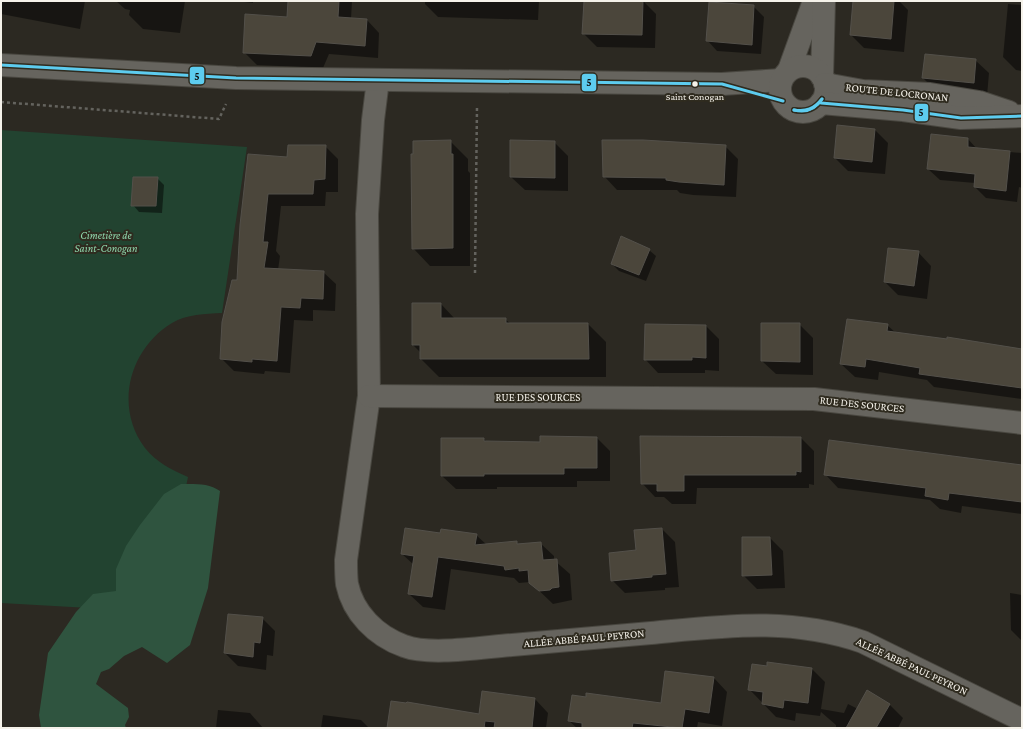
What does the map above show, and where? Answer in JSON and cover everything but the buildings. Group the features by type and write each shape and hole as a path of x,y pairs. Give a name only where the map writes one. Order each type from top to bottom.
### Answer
{"street":[{"path":"814,1 784,83 788,106 800,112 812,110 823,88 824,1"},
{"path":"1,65 236,78 722,84 784,83"},
{"path":"784,83 796,67 811,67 823,88"},
{"path":"369,396 367,214 373,120 378,80"},
{"name":"ROUTE DE LOCRONAN","path":"823,88 903,110 961,118 1019,115"},
{"name":"RUE DES SOURCES","path":"369,396 814,399 1022,423"},
{"name":"ALLÉE ABBÉ PAUL PEYRON","path":"369,396 346,560 347,583 358,611 366,621 389,639 404,646 419,650 478,648 747,624 805,628 844,635 863,642 1022,720"}],"path":[{"path":"1,102 219,119 236,78"},
{"path":"475,273 477,105"}],"green space":[{"name":"Cimetière de Saint-Conogan","path":"1,130 247,147 222,313 190,316 172,323 157,334 145,348 136,363 131,380 129,397 130,415 135,432 149,453 170,468 188,477 160,612 1,603"},
{"path":"181,484 207,485 220,491 208,588 190,645 167,663 142,647 124,656 109,669 101,672 96,684 128,708 129,717 125,725 126,728 41,728 39,715 48,653 76,612 93,594 116,591 116,569 126,546 164,494"}],"transit line":[{"name":"5","path":"1,65 236,78 722,84 783,101"},
{"name":"5","path":"794,110 802,111 810,109 822,99"},
{"name":"5","path":"794,110 810,110 822,99"},
{"name":"5","path":"821,103 903,110 961,118 1022,116"}],"place":[{"name":"Saint Conogan","path":"695,84"}]}
